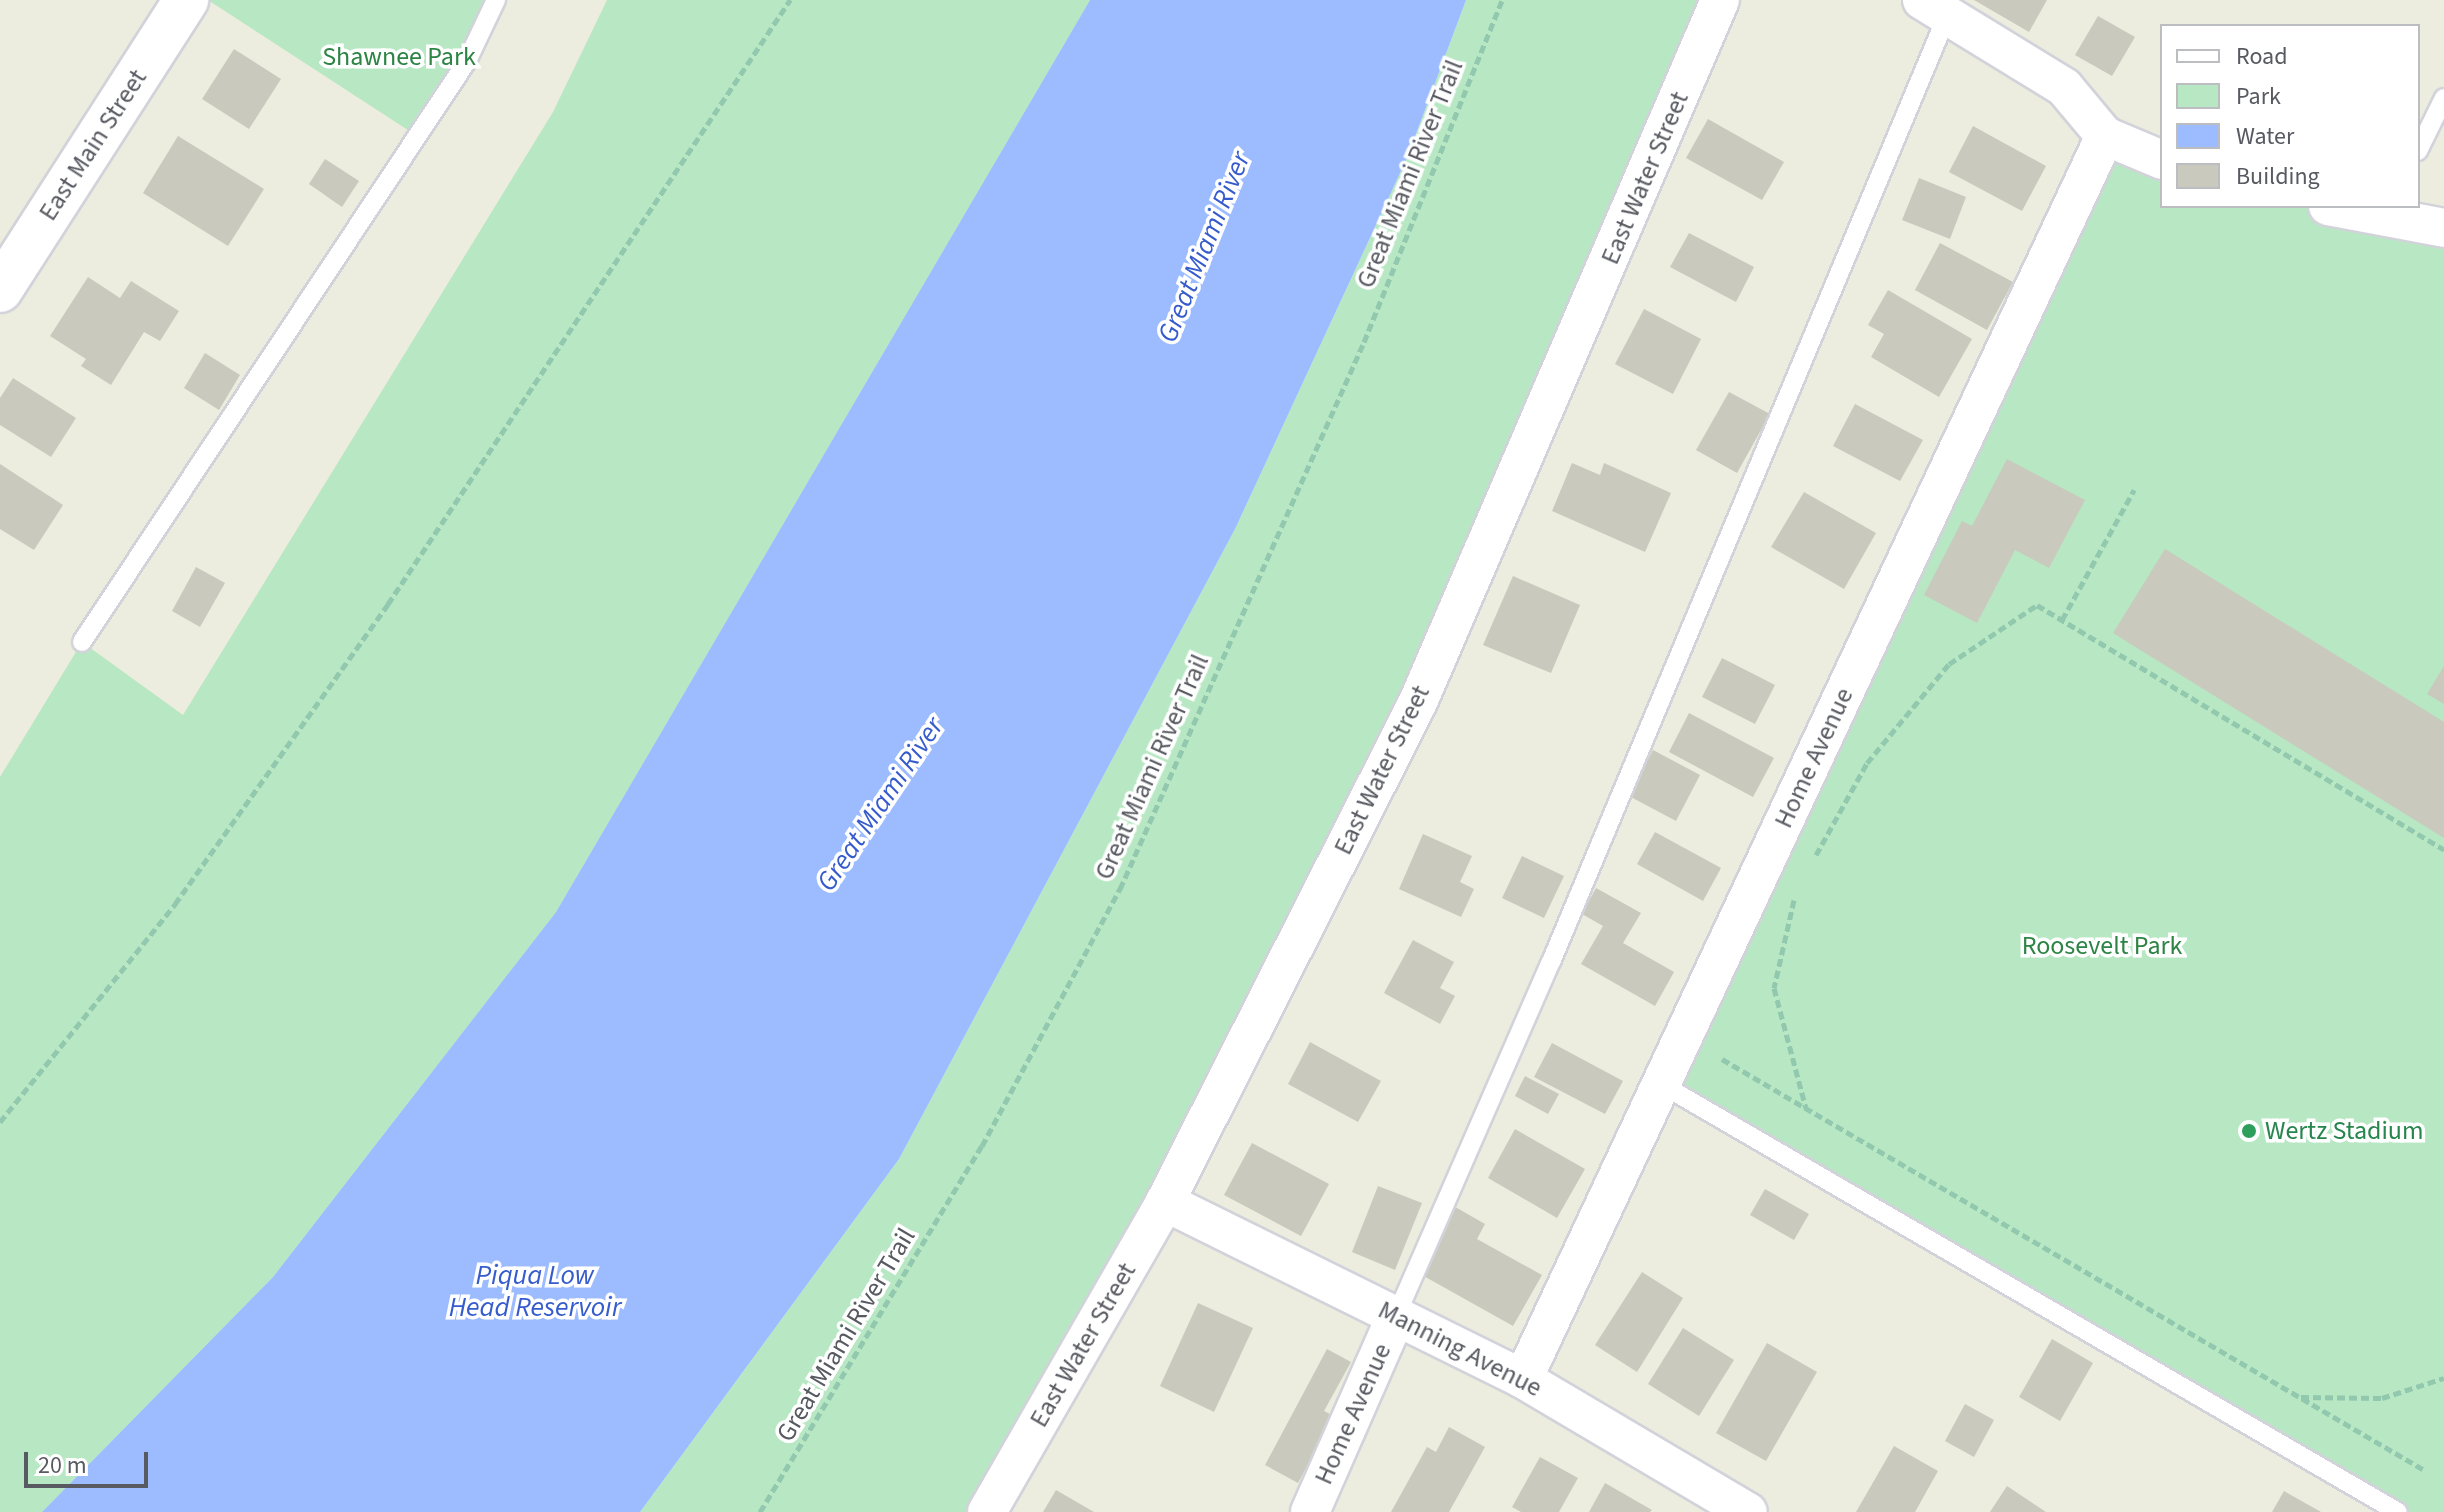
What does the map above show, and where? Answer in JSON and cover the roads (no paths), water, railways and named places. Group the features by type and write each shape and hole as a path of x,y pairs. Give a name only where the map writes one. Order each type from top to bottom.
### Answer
{"street":[{"name":"East Main Street","path":"0,290 186,0"},
{"name":"East Water Street","path":"987,1512 1165,1202 1418,702 1720,0"},
{"path":"1934,8 2064,87 2105,136 2160,159"},
{"name":"Home Avenue","path":"1523,1379 2105,136"},
{"path":"2349,208 2391,212 2444,228"},
{"name":"Manning Avenue","path":"1165,1202 1523,1379 1748,1512"},
{"name":"Home Avenue","path":"1310,1512 1396,1316"}],"lane":[{"path":"82,642 467,61 496,0"},
{"path":"1396,1316 1651,727 1934,8"},
{"path":"2420,147 2444,98"},
{"path":"1661,1084 2398,1512"}],"water":[{"name":"Piqua Low Head Reservoir","path":"1090,0 1466,0 1407,158 1235,529 899,1159 640,1512 42,1512 273,1277 556,912"}],"place":[{"name":"Wertz Stadium","path":"2249,1131"}],"park label":[{"name":"Shawnee Park","path":"399,57"},
{"name":"Roosevelt Park","path":"2102,946"}],"water label":[{"name":"Great Miami River","path":"1204,247"},
{"name":"Great Miami River","path":"880,804"}]}
